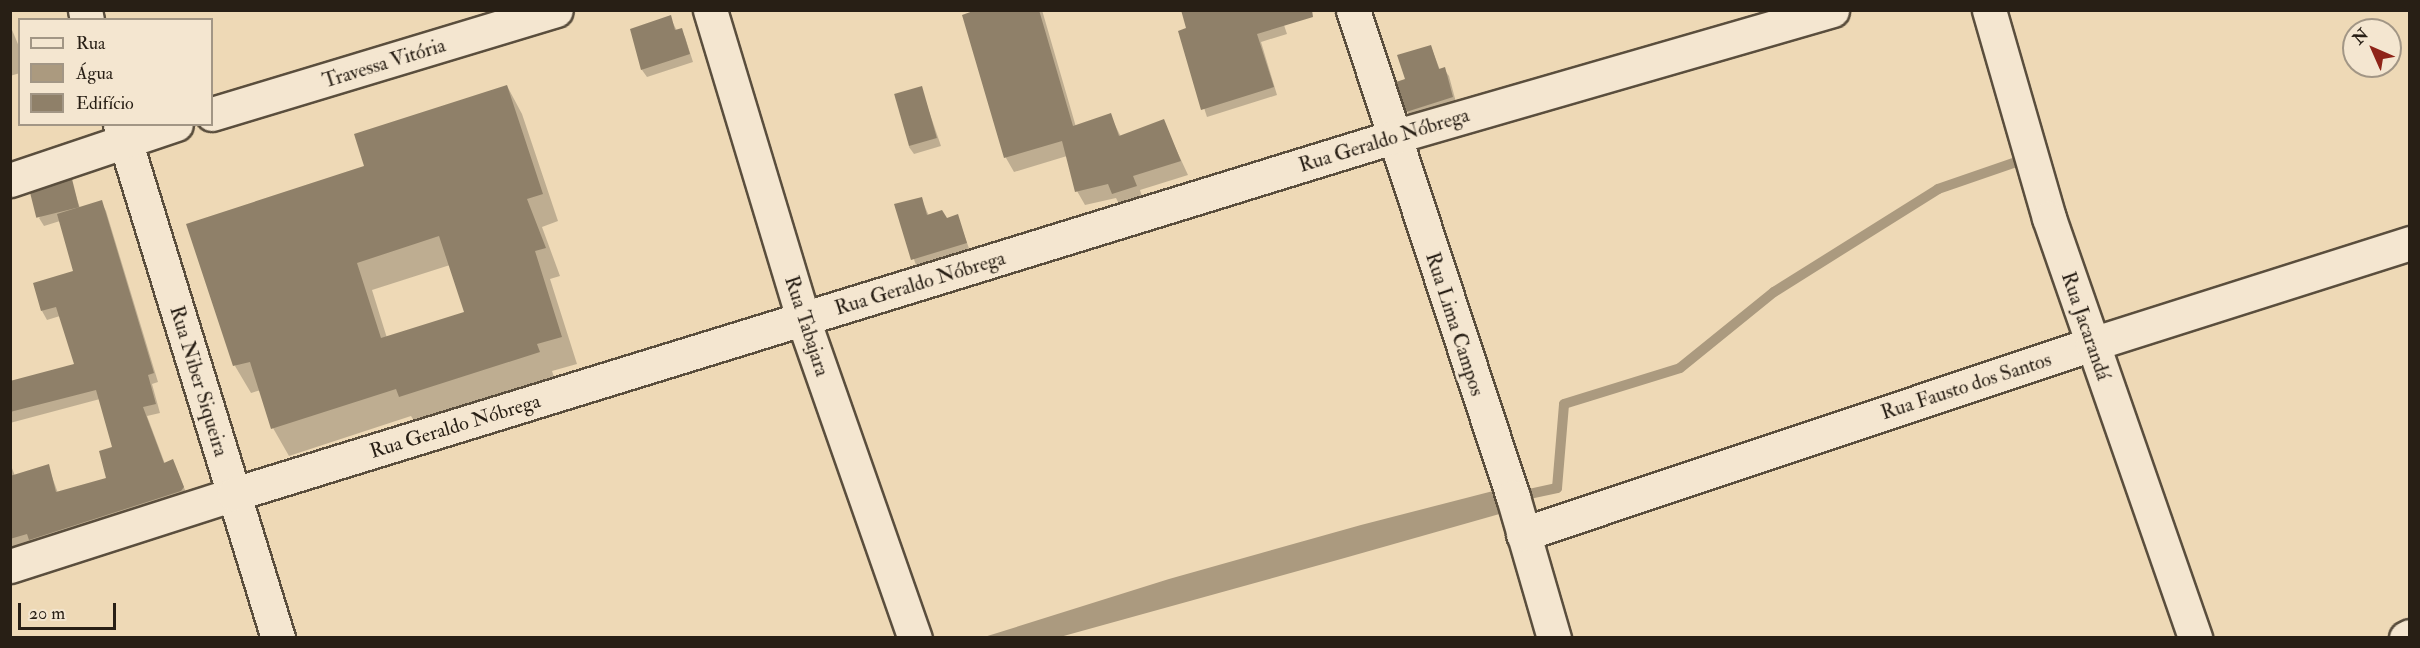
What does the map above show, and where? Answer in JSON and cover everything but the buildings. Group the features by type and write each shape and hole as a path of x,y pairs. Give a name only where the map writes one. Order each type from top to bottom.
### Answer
{"street":[{"name":"Travessa Vitória","path":"213,114 556,10"},
{"name":"Rua Tabajara","path":"710,10 803,319 915,638"},
{"name":"Rua Lima Campos","path":"1353,10 1523,534 1554,638"},
{"name":"Rua Geraldo Nóbrega","path":"10,566 234,494 1393,137 1832,10"},
{"name":"Rua Jacarandá","path":"1989,10 2049,218 2195,638"},
{"path":"10,180 122,132 162,126"},
{"name":"Rua Niber Siqueira","path":"122,132 278,638"},
{"name":"Rua Fausto dos Santos","path":"1523,534 2092,344 2409,243"}],"water":[{"path":"1497,490 1503,513 1060,637 981,638 1169,579 1361,525"}],"waterway":[{"path":"1515,497 1557,488 1564,404 1680,368 1774,292 1938,189 2028,158"}]}
